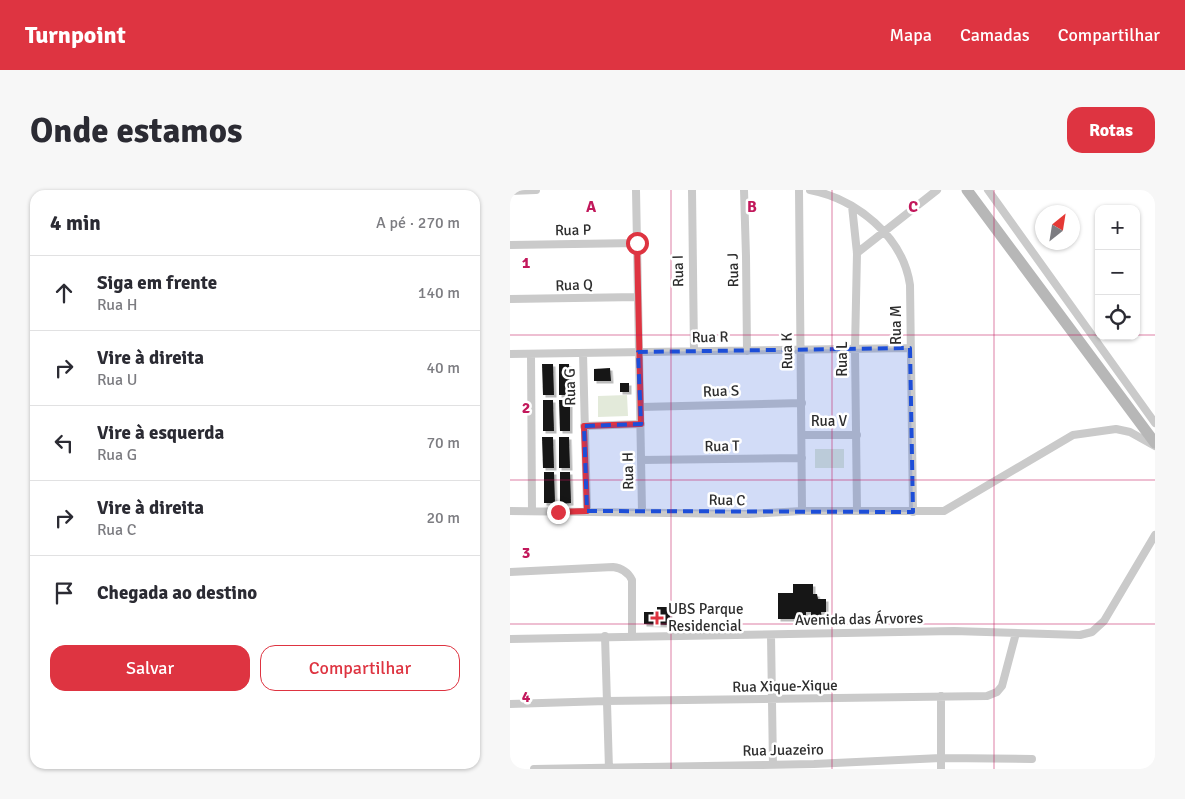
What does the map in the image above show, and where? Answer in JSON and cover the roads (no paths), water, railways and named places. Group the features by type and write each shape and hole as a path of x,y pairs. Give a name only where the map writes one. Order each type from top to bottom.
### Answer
{"street":[{"path":"510,191 536,190"},
{"name":"Rua H","path":"636,190 642,512"},
{"name":"Rua I","path":"692,190 694,351"},
{"name":"Rua J","path":"744,190 747,350"},
{"name":"Rua K","path":"800,190 802,511"},
{"name":"Rua M","path":"810,190 825,193 852,206 880,226 906,264 910,285 913,512"},
{"path":"857,253 937,190"},
{"path":"967,190 1155,444"},
{"path":"988,190 1155,423"},
{"name":"Rua L","path":"852,206 857,253 855,349 857,511"},
{"name":"Rua P","path":"510,245 637,243"},
{"name":"Rua Q","path":"510,299 638,296"},
{"name":"Rua R","path":"510,354 910,348"},
{"name":"Rua G","path":"583,353 587,511"},
{"path":"531,354 532,512"},
{"name":"Rua S","path":"641,407 802,403"},
{"path":"584,426 641,424"},
{"name":"Rua C","path":"510,510 532,512 587,511 748,514 802,511 944,511 1073,435 1116,429 1130,432 1155,444"},
{"name":"Rua V","path":"802,435 857,435"},
{"name":"Rua T","path":"642,460 802,458"},
{"name":"Avenida das Árvores","path":"510,639 954,631 1063,636 1080,635 1092,632 1104,621 1155,535"},
{"path":"510,572 613,567 621,569 632,580 632,637"},
{"name":"Rua Xique-Xique","path":"510,704 987,696 997,692 1003,681 1016,633"},
{"path":"771,635 773,766"},
{"path":"605,636 609,768"},
{"path":"941,696 941,769"},
{"name":"Rua Juazeiro","path":"534,769 773,766 941,758 1032,759"}],"place":[{"name":"UBS Parque Residencial","path":"657,618"}]}
